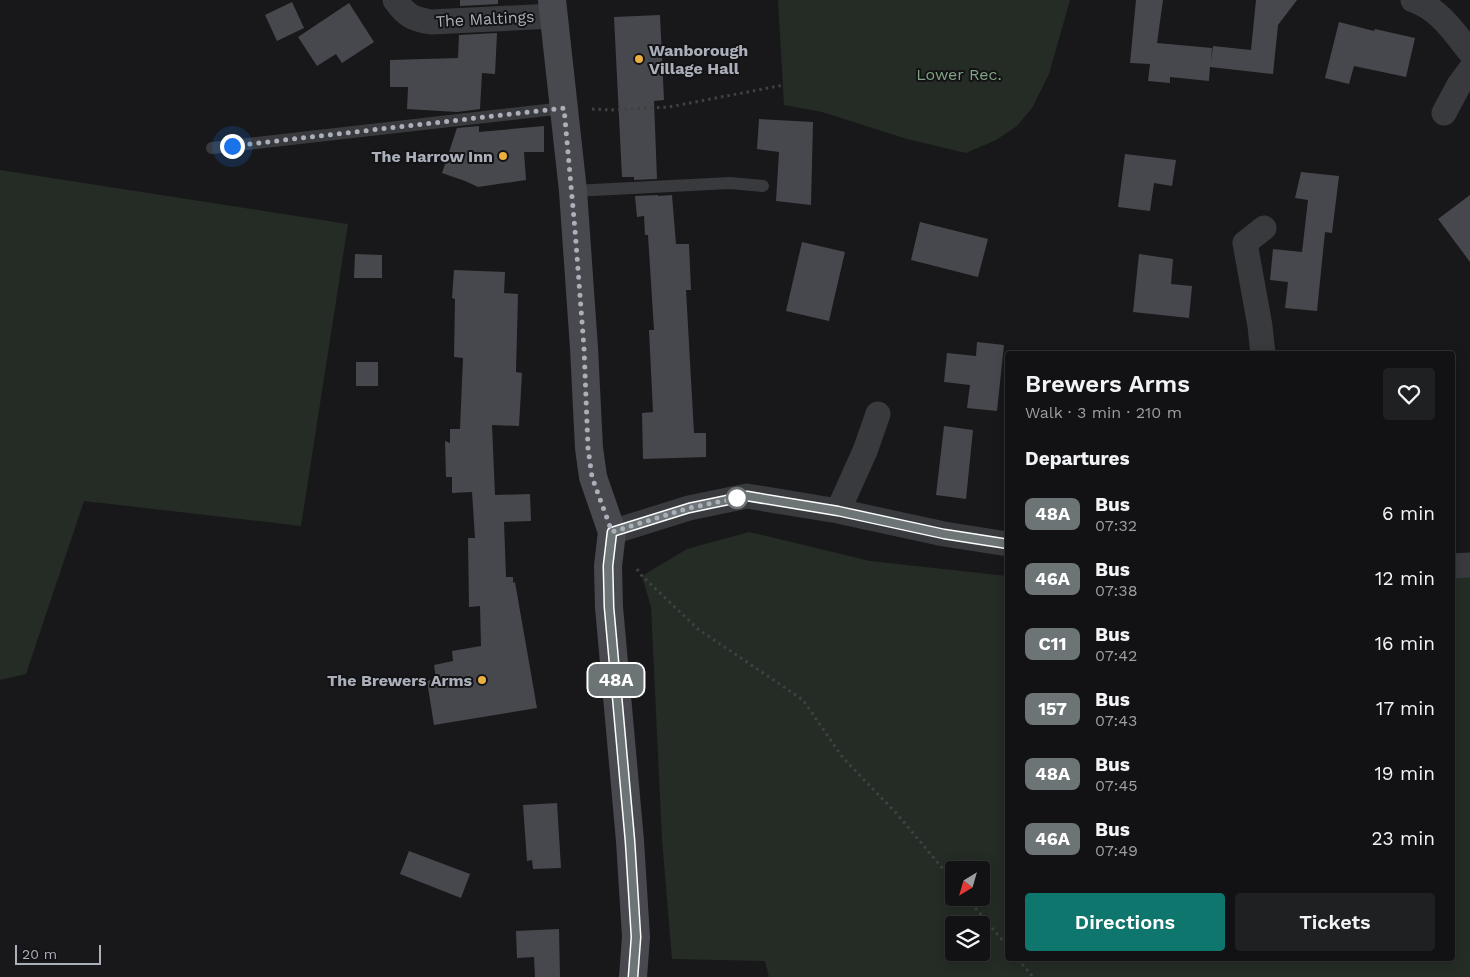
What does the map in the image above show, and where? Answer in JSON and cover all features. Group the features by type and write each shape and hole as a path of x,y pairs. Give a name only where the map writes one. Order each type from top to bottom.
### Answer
{"street":[{"name":"The Maltings","path":"394,0 411,17 431,22 553,8"},
{"path":"1413,0 1433,10 1443,19 1470,52"},
{"path":"553,8 572,191 584,348 588,448 592,477 612,532 608,566 609,607 630,841 636,937 633,977"},
{"path":"1444,113 1465,82"},
{"path":"1263,351 1245,244 1264,228"},
{"path":"838,511 865,451 878,414"},
{"path":"612,532 689,508 747,496 838,511 944,534 1005,544"},
{"path":"1455,566 1470,565"}],"lane":[{"path":"212,148 564,108"},
{"path":"572,191 730,183 763,186"}],"path":[{"path":"564,108 611,110 669,107 784,85"},
{"path":"612,532 642,576 698,629 803,700 843,758 897,814 945,871"},
{"path":"973,906 1005,944"},
{"path":"1020,961 1033,977"}],"green space":[{"name":"Lower Rec.","path":"778,0 1070,0 1049,74 1032,108 1017,126 996,140 966,153 907,139 822,112 784,105"},
{"path":"0,170 348,224 301,526 84,501 26,674 0,680"},
{"path":"749,532 870,561 1005,576 1005,961 1455,961 1455,566 1470,565 1470,977 769,977 765,961 672,959 662,839 651,607 642,576 687,549"}],"building":[{"path":"460,0 498,0 498,4 460,6"},
{"path":"1136,0 1163,0 1157,43 1212,48 1211,62 1213,46 1251,50 1256,0 1297,0 1278,25 1273,74 1210,67 1209,81 1170,77 1170,83 1148,81 1150,64 1130,63"},
{"path":"292,2 304,28 277,41 265,15"},
{"path":"349,3 374,42 342,63 336,54 317,66 298,37"},
{"name":"Wanborough Village Hall","path":"660,15 664,100 654,101 657,179 634,180 634,177 622,177 614,17"},
{"path":"1339,22 1374,31 1375,29 1415,38 1406,77 1354,66 1349,84 1325,78"},
{"path":"497,33 495,74 482,73 480,109 457,112 407,109 408,87 390,87 390,60 458,58 459,35"},
{"path":"759,119 813,122 811,205 776,201 779,152 757,149"},
{"path":"479,126 479,132 544,126 544,152 524,152 526,180 478,187 442,173 457,128"},
{"path":"1125,154 1176,160 1172,186 1154,183 1150,211 1118,207"},
{"path":"1301,172 1339,176 1332,233 1325,232 1317,311 1285,308 1288,282 1270,280 1273,249 1302,252 1308,200 1295,198"},
{"path":"672,195 676,244 689,244 691,290 686,290 694,433 706,433 706,457 643,459 642,413 653,412 649,330 654,330 648,235 645,235 644,216 637,217 635,196"},
{"path":"1470,195 1470,262 1438,219"},
{"path":"920,222 988,239 978,277 911,260"},
{"path":"802,242 845,252 829,321 786,311"},
{"path":"355,254 382,255 382,278 354,278"},
{"path":"1139,254 1173,259 1171,284 1192,286 1189,318 1133,312"},
{"path":"454,270 505,272 504,293 518,294 516,372 522,373 519,426 492,425 495,495 530,494 531,521 504,522 506,577 513,577 513,583 515,582 537,708 434,725 427,681 436,679 434,665 453,661 452,651 481,646 480,606 469,607 468,538 475,538 472,492 452,493 452,477 446,477 445,441 450,443 450,429 460,429 463,358 454,357 455,299 452,298"},
{"path":"977,342 1004,345 997,411 967,408 970,385 944,382 947,353 976,356"},
{"path":"356,362 378,362 378,386 356,386"},
{"path":"944,426 973,430 966,499 936,495"},
{"path":"557,803 561,868 533,869 532,860 527,861 523,805"},
{"path":"409,851 470,874 461,898 400,874"},
{"path":"559,929 560,977 535,977 534,957 517,958 516,931"}],"bus line":[{"name":"48A","path":"633,977 636,937 635,918 609,607 608,566 612,532 689,508 747,496 838,511 944,534 1005,544"}],"place":[{"name":"Wanborough Village Hall","path":"639,59"},
{"name":"The Harrow Inn","path":"503,156"},
{"name":"The Brewers Arms","path":"482,680"}],"route":[{"path":"232,146 564,108 584,348 588,448 592,477 612,532 689,508 737,498"}]}
